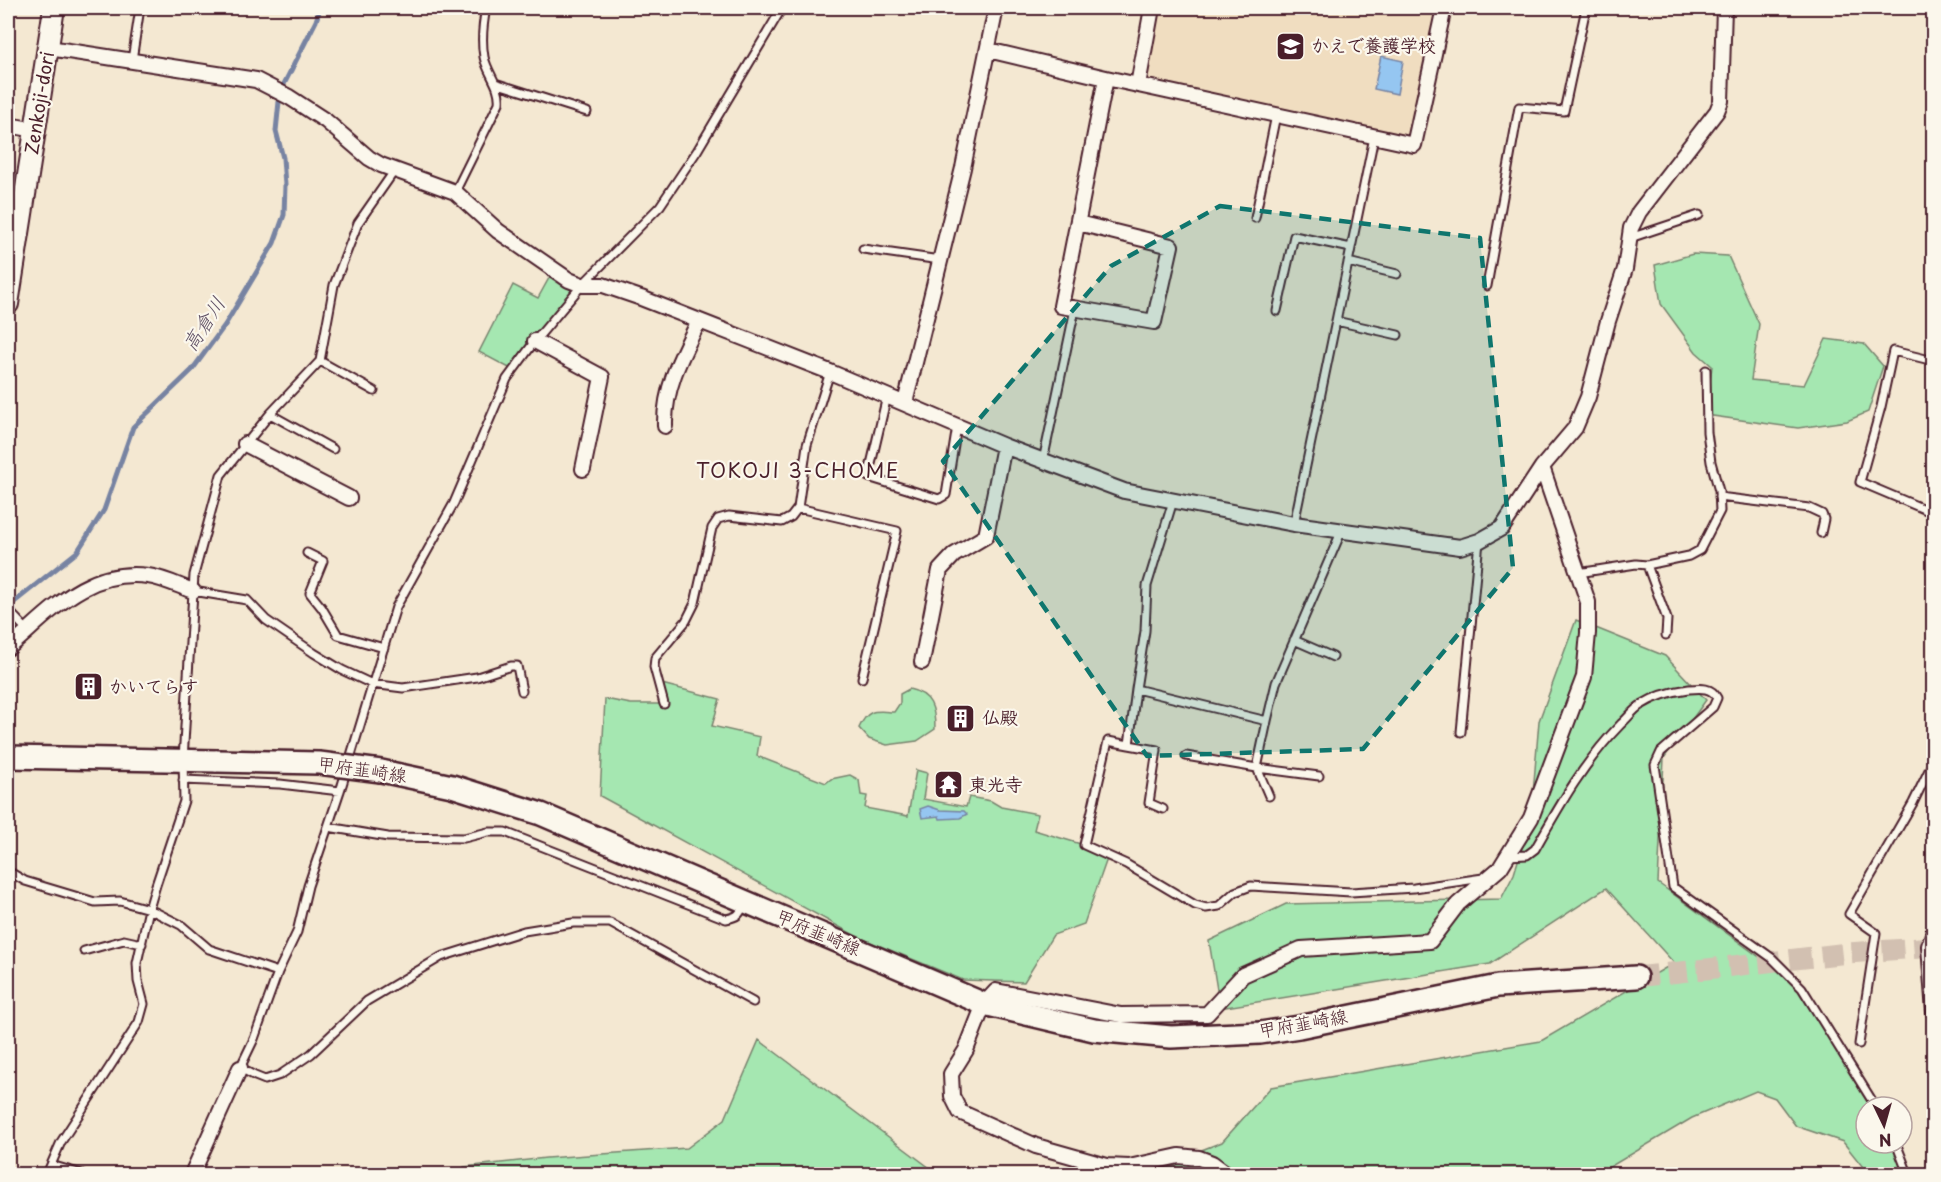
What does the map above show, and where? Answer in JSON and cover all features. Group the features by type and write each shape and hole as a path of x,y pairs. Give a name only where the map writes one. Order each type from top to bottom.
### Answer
{"main road":[{"name":"Zenkoji-dori","path":"8,304 54,8"},
{"name":"甲府韮崎線","path":"8,757 183,770 217,761 319,763 381,771 452,786 541,814 984,1004 1094,1030 1171,1036 1238,1034 1299,1027 1498,986 1636,977"}],"street":[{"path":"905,403 940,260 996,8"},
{"path":"1138,85 1152,8"},
{"path":"988,50 1414,145 1444,8"},
{"path":"49,48 256,80 289,97 326,121 369,158 455,192 498,231 569,280 582,285 603,285 641,298 887,395 1004,446 1124,490 1294,524 1460,547 1479,541 1502,528 1542,467 1575,428 1588,397 1608,321 1625,269 1631,228 1639,212 1717,111 1721,100 1724,8"},
{"path":"1078,223 1171,246 1154,322 1061,306 1106,78"},
{"path":"8,125 36,130"},
{"path":"665,426 665,404 679,362 699,321"},
{"path":"535,341 602,377 583,469"},
{"path":"245,444 349,498"},
{"path":"922,662 940,570 954,555 986,536 1004,446"},
{"path":"1227,1174 1212,1163 1199,1158 1179,1156 1129,1167 1107,1166 1036,1146 960,1112 952,1096 951,1074 966,1050 984,1004 996,991 1121,1015 1207,1014 1243,975 1301,949 1430,941 1458,904 1500,867 1531,818 1584,676 1588,602 1542,467"},
{"path":"8,648 76,591 96,580 120,576 149,576 193,591"},
{"path":"1934,932 1929,946 1934,1012"},
{"path":"192,1174 240,1068"}],"lane":[{"path":"132,60 140,8"},
{"path":"455,192 499,103 500,95 484,57 483,25 486,8"},
{"path":"753,1002 610,923 573,923 524,931 441,957 367,1001 311,1054 280,1075 265,1080 240,1068 254,1039 278,972 297,932 308,886 396,607 454,503 507,379 535,341 582,285 660,207 697,151 782,8"},
{"path":"1487,286 1519,107 1564,111 1586,8"},
{"path":"495,83 587,112"},
{"path":"1255,218 1276,115"},
{"path":"1294,524 1374,137"},
{"path":"47,1174 61,1142 140,1022 144,1004 138,981 137,963 149,909 184,801 183,770 194,575 221,475 270,414 320,361 334,285 358,223 395,170"},
{"path":"1630,238 1699,215"},
{"path":"1276,311 1294,236 1351,248"},
{"path":"863,249 940,260"},
{"path":"1348,262 1398,274"},
{"path":"1043,461 1075,309"},
{"path":"1336,321 1398,334"},
{"path":"1934,361 1893,351 1860,482 1931,512 1934,511"},
{"path":"320,361 374,391"},
{"path":"1578,573 1636,564 1647,565 1689,556 1700,550 1720,511 1710,462 1707,432 1706,370"},
{"path":"664,704 654,667 655,658 686,621 695,603 712,528 718,519 729,516 782,522 791,517 798,508 807,445 830,372"},
{"path":"887,395 868,477 939,499 946,495 957,426"},
{"path":"270,414 333,448"},
{"path":"1719,498 1809,508 1822,514 1824,519 1821,533"},
{"path":"1129,745 1145,631 1146,586 1173,501"},
{"path":"798,508 897,531 862,678"},
{"path":"1269,796 1257,768 1276,683 1342,530"},
{"path":"1461,732 1479,541"},
{"path":"307,553 323,561 310,593 338,635 384,648"},
{"path":"1647,565 1667,619 1666,635"},
{"path":"193,591 247,600 266,620 314,653 372,684 403,688 477,677 517,666 522,691"},
{"path":"8,610 28,631"},
{"path":"1294,640 1333,657"},
{"path":"1507,856 1527,855 1534,849 1573,782 1602,743 1640,706 1656,697 1688,689 1707,688 1714,692 1717,698 1713,707 1661,752 1654,765 1673,887 1772,958 1802,988 1869,1095"},
{"path":"1136,689 1267,722"},
{"path":"1163,809 1149,803 1157,750 1108,741 1084,845 1126,864 1199,907 1219,906 1235,892 1251,886 1351,892 1414,888 1489,878"},
{"path":"1186,756 1319,776"},
{"path":"1859,1044 1876,933 1849,914 1913,803 1934,760"},
{"path":"183,770 340,790"},
{"path":"328,827 388,837 464,838 488,832 506,832 726,919 741,914 745,901"},
{"path":"8,871 25,881 95,903 120,901 149,909 181,925 209,949 278,972"},
{"path":"84,951 124,940 142,944"},
{"path":"1901,1155 1908,1174"},
{"path":"51,1165 82,1174"}],"highlighted area":[{"path":"1220,206 1480,238 1513,568 1363,749 1147,756 943,461 1111,266"}],"shaded area":[{"name":"かえで養護学校","path":"1152,8 1444,8 1414,145 1138,85"}],"green space":[{"path":"1693,254 1728,256 1759,324 1751,380 1804,385 1826,339 1864,344 1883,366 1868,412 1847,421 1798,428 1706,415 1712,366 1696,352 1661,304 1655,265"},
{"path":"554,269 582,285 513,370 479,352 513,285 538,298"},
{"path":"1576,620 1665,656 1706,700 1664,758 1658,883 1802,988 1869,1095 1854,1095 1854,1155 1899,1155 1906,1174 1865,1174 1863,1167 1843,1142 1796,1126 1775,1098 1756,1091 1692,1118 1598,1174 1140,1174 1222,1142 1271,1087 1541,1041 1674,963 1606,888 1490,964 1220,1008 1209,941 1286,904 1501,899 1514,874 1531,818 1539,721"},
{"path":"658,683 720,699 712,726 760,737 757,756 826,783 831,779 850,775 859,780 861,795 867,796 865,808 908,816 916,770 927,773 923,799 966,807 969,797 991,801 1001,807 1038,814 1034,830 1084,845 1108,856 1084,924 1053,935 1024,982 963,980 856,936 600,796 605,699 631,704 663,704"},
{"path":"909,689 923,694 931,703 935,729 917,741 887,745 869,739 859,728 866,717 877,711 894,712 900,703 900,694"},
{"path":"759,1040 938,1174 459,1174 464,1167 546,1158 687,1148 725,1119"}],"water":[{"path":"1381,56 1403,61 1397,94 1374,89"},
{"path":"928,806 940,810 964,811 967,814 960,818 940,819 939,816 922,818 920,809"}],"waterway":[{"name":"高倉川","path":"8,607 77,552 104,510 133,427 192,370 225,325 274,243 284,215 283,158 276,131 280,92 316,21 320,8"}],"tunnel":[{"path":"1636,977 1848,953 1934,947"}],"place":[{"name":"かえで養護学校","path":"1290,46"},
{"name":"かいてらす","path":"88,687"},
{"name":"仏殿","path":"961,718"},
{"name":"東光寺","path":"948,785"}],"district":[{"name":"TOKOJI 3-CHOME","path":"798,471"}]}
